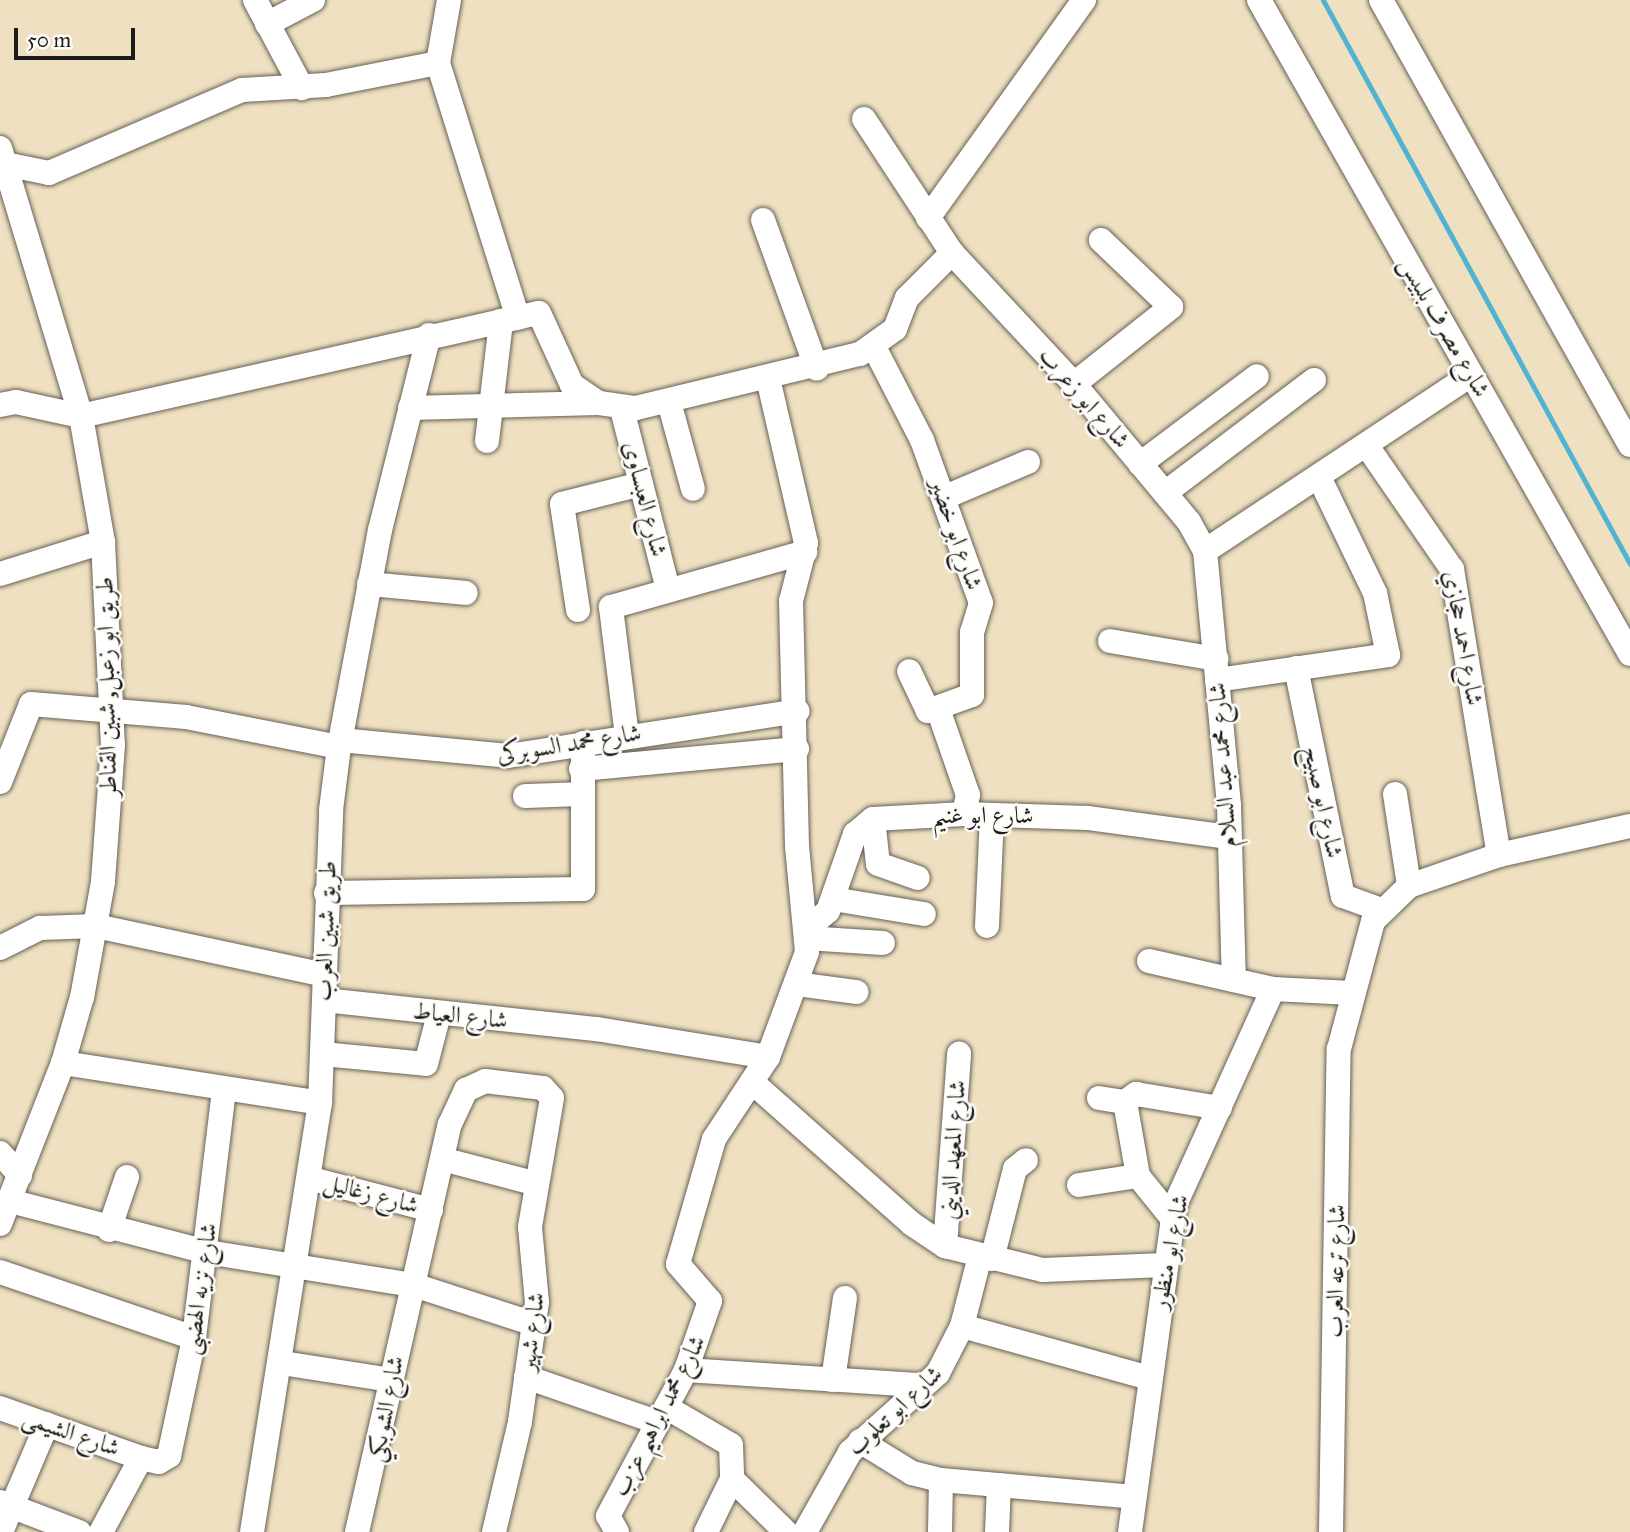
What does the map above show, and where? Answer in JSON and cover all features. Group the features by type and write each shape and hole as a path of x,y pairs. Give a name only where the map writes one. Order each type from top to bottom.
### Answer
{"street":[{"path":"255,0 302,88"},
{"path":"267,24 313,0"},
{"path":"449,0 438,63 510,320 487,440"},
{"path":"928,218 1084,0"},
{"name":"شارع مصرف بلبيس","path":"1259,0 1630,654"},
{"path":"1381,0 1630,444"},
{"path":"3,156 49,173 242,90 302,88 438,63"},
{"name":"شارع ابو زعرب","path":"864,119 952,253 1074,384 1165,493 1205,551"},
{"name":"طريق ابو زعبل, شبين القناطر","path":"0,1224 63,1063 96,926 109,826 112,711 103,542 81,416 3,156"},
{"path":"763,220 817,369"},
{"path":"1074,384 1171,307 1101,240"},
{"path":"410,408 611,406 669,402 817,369 874,346 895,329 911,292 952,253"},
{"path":"0,405 16,402 81,416 429,335 539,313 563,374 611,406"},
{"name":"طريق شبين العرب","path":"252,1532 312,1178 323,1054 326,893 340,744 369,584 429,335"},
{"name":"شارع ابو خضير","path":"874,346 945,497 981,610 972,632 975,690 933,710"},
{"path":"1205,551 1471,375"},
{"path":"1140,464 1257,376"},
{"path":"768,379 805,552 791,601 798,711 797,846 806,934"},
{"path":"1165,493 1314,380"},
{"path":"669,402 693,489"},
{"name":"شارع العبساوى","path":"611,406 641,484 668,590"},
{"name":"شارع احمد حجازي","path":"1367,446 1452,569 1499,855"},
{"path":"945,497 1028,462"},
{"path":"1110,641 1216,669 1296,668 1388,655 1375,593 1319,477"},
{"path":"578,610 565,502 641,484"},
{"path":"0,574 103,542"},
{"name":"شارع محمد عبد السلام","path":"1205,551 1228,836 1234,980"},
{"path":"627,736 610,609 805,552"},
{"path":"369,584 466,593"},
{"name":"شارع ابو صبيح","path":"1296,668 1343,896 1379,909"},
{"path":"909,671 933,710 968,796 964,814"},
{"name":"شارع محمد السوبركى","path":"0,782 31,704 186,718 340,744 487,757 798,711"},
{"path":"326,893 583,889 583,743"},
{"path":"581,769 797,749"},
{"path":"525,796 581,794"},
{"path":"1395,794 1409,886"},
{"path":"987,926 992,814"},
{"name":"شارع ابو غنيم","path":"873,819 992,814 1114,820 1228,836"},
{"path":"806,934 833,899 855,834 873,819"},
{"path":"873,819 878,864 918,878"},
{"path":"1379,909 1409,886 1499,855 1630,826"},
{"path":"833,899 924,914"},
{"name":"شارع ترعه العرب","path":"1331,1532 1338,1067 1350,1002 1379,909"},
{"path":"0,948 40,928 96,926 324,975"},
{"path":"806,934 883,943"},
{"name":"شارع محمد ابراهيم عزب","path":"612,1524 662,1415 686,1370 710,1297 678,1264 714,1139 768,1057 796,984 806,934"},
{"path":"1149,961 1273,989 1350,1002"},
{"path":"796,984 856,992"},
{"name":"شارع ابو منظور","path":"1130,1532 1172,1218 1273,989"},
{"name":"شارع العياط","path":"324,1000 597,1029 768,1057"},
{"path":"323,1054 426,1064 439,1014"},
{"name":"شارع المعهد الديني","path":"945,1246 959,1054"},
{"path":"63,1063 320,1103"},
{"path":"752,1082 912,1224 945,1246 986,1258 1080,1273 1164,1265"},
{"name":"شارع الشوبكي","path":"357,1532 385,1431 390,1380 456,1109 474,1083 550,1091"},
{"name":"شارع نزيه الهضبى","path":"141,1458 159,1462 169,1456 194,1338 224,1090"},
{"name":"شارع شهير","path":"494,1532 534,1325 539,1283 530,1235 550,1091"},
{"path":"1099,1098 1125,1102 1136,1094 1220,1108"},
{"path":"1125,1102 1138,1176 1172,1218"},
{"path":"0,1153 20,1175"},
{"path":"442,1159 537,1184"},
{"name":"شارع ابو تعلوب","path":"805,1532 827,1485 860,1441 918,1385 946,1364 986,1258 1015,1168 1026,1160"},
{"path":"1079,1185 1138,1176"},
{"path":"109,1230 127,1177"},
{"name":"شارع زغاليل","path":"312,1178 431,1210"},
{"path":"10,1201 109,1230 206,1252 414,1285 534,1325"},
{"path":"0,1272 194,1338"},
{"path":"833,1380 845,1298"},
{"path":"962,1326 1150,1378"},
{"path":"282,1363 390,1380"},
{"path":"686,1370 918,1385"},
{"path":"526,1377 662,1415 731,1445 732,1479 706,1532"},
{"name":"شارع الشيمى","path":"0,1408 141,1458"},
{"path":"1,1532 6,1504 47,1424"},
{"path":"860,1441 912,1473 941,1480 1134,1497"},
{"path":"101,1532 141,1458"},
{"path":"732,1479 786,1532"},
{"path":"940,1532 941,1480"},
{"path":"997,1532 999,1485"},
{"path":"6,1504 79,1532"}],"waterway":[{"path":"1323,0 1630,564"}]}
